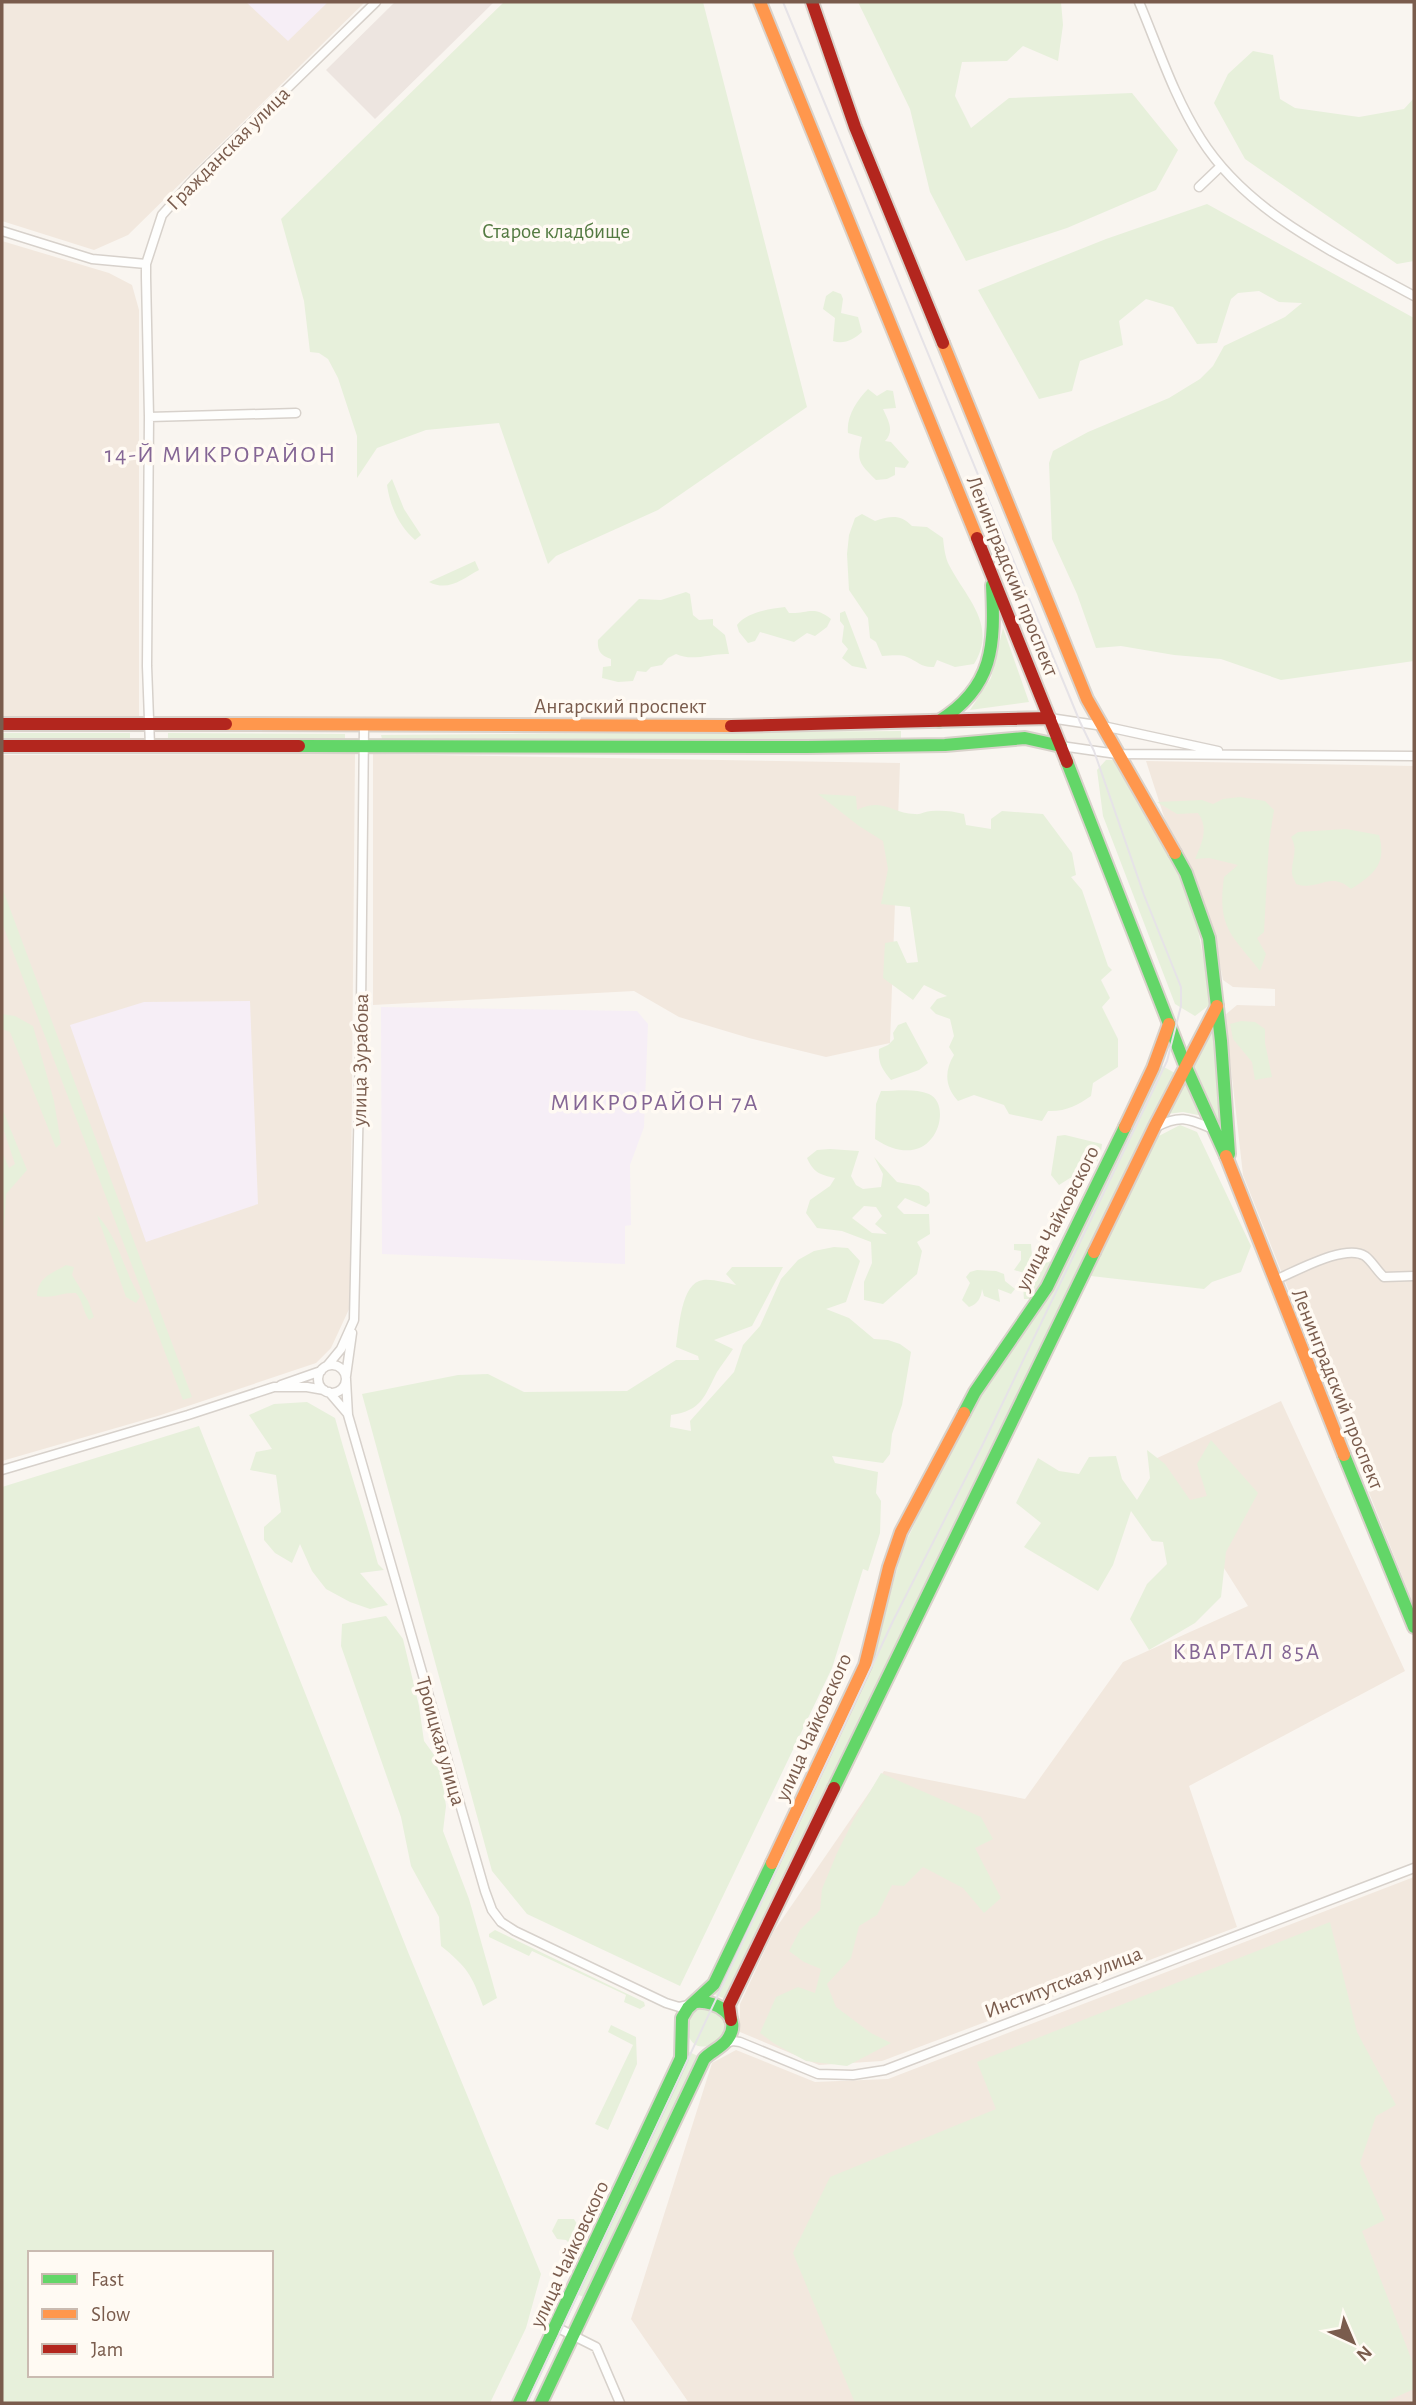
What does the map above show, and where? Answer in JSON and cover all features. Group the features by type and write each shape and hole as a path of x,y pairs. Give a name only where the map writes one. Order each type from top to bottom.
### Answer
{"main road":[{"name":"Ленинградский проспект","path":"760,2 1050,718 1185,1065 1230,1164 1414,1627"},
{"name":"Ленинградский проспект","path":"812,2 877,185 1087,699 1186,873 1209,938 1230,1164"},
{"path":"934,723 966,703 986,667 994,633 992,574"},
{"name":"Ангарский проспект","path":"2,724 814,726 1050,718"},
{"path":"907,746 908,724"},
{"name":"Ангарский проспект","path":"2,746 907,746 1025,738 1061,746"},
{"path":"682,2029 686,2040 698,2051 719,2047 730,2034 729,2005 1154,1128 1217,1005"},
{"name":"улица Чайковского","path":"519,2403 681,2058 684,2048 684,2014 714,1984 864,1665 889,1567 901,1532 975,1392 1047,1287 1153,1068 1169,1024"},
{"path":"695,2003 713,2001 729,2015"},
{"name":"улица Чайковского","path":"541,2403 698,2051"}],"street":[{"name":"Гражданская улица","path":"150,746 146,264 162,215 195,178 376,2"},
{"path":"1139,2 1178,94 1200,138 1221,166 1242,188 1284,222 1414,296"},
{"path":"1199,187 1221,166"},
{"path":"2,231 92,259 146,264"},
{"path":"149,417 296,413"},
{"name":"Ангарский проспект","path":"1050,718 1103,726 1235,755"},
{"name":"улица Зурабова","path":"324,1368 342,1347 354,1320 361,1007 363,726"},
{"name":"Ангарский проспект","path":"1061,746 1117,754 1414,756"},
{"path":"1154,1128 1171,1119 1184,1118 1214,1129"},
{"path":"1275,1280 1318,1261 1351,1251 1365,1256 1384,1277 1414,1276"},
{"name":"Троицкая улица","path":"354,1320 346,1378 348,1415 477,1866 492,1910 501,1922 515,1931 666,2003"},
{"path":"2,1470 252,1394 324,1368 339,1367 346,1378 340,1390 274,1387"},
{"path":"324,1368 319,1382 348,1415"},
{"name":"Институтская улица","path":"719,2047 733,2041 749,2044 818,2074 853,2076 885,2070 1414,1868"},
{"path":"666,2003 684,2007 695,2003"},
{"path":"666,2003 676,2014 682,2029"},
{"path":"729,2015 736,2033 749,2044"},
{"path":"556,2327 597,2347 620,2403"}],"shaded area":[{"path":"2,2 365,2 128,235 94,250 2,221"},
{"path":"246,2 328,2 288,41"},
{"path":"395,2 494,2 375,119 326,70"},
{"path":"2,241 109,273 132,285 139,310 139,716 2,716"},
{"path":"355,754 350,1307 331,1348 316,1363 161,1415 2,1461 2,755"},
{"path":"373,754 900,763 890,1043 826,1057 679,1017 634,991 373,1005"},
{"path":"1146,761 1414,766 1414,1606 1243,1175 1225,1015 1237,1005 1275,1006 1275,989 1233,987 1223,980 1215,938 1202,900 1188,863 1168,829"},
{"path":"250,1001 258,1204 146,1242 70,1025 144,1002"},
{"path":"381,1007 637,1011 648,1024 644,1127 630,1165 631,1225 625,1226 625,1264 382,1254"},
{"path":"1281,1401 1405,1671 1189,1786 1237,1927 882,2061 819,2065 740,2032 740,2004 774,1931 884,1771 1025,1799 1123,1662 1248,1606 1155,1459"},
{"path":"1414,1877 1414,2403 689,2403 631,2319 712,2063 736,2050 815,2082 888,2079"}],"green space":[{"name":"Старое кладбище","path":"504,2 703,2 807,407 658,510 556,556 548,564 499,423 426,430 377,448 357,478 357,436 338,378 328,359 319,353 310,352 304,301 281,219"},
{"path":"858,2 1061,2 1063,25 1058,61 1023,46 1007,61 962,62 955,96 971,128 1009,98 1132,93 1178,150 1156,190 1067,228 966,261 930,192 910,109"},
{"path":"1253,51 1273,55 1280,99 1295,108 1359,117 1404,109 1414,98 1414,261 1397,264 1245,159 1214,103 1228,74"},
{"path":"1207,204 1414,318 1414,661 1281,680 1221,659 1121,646 1096,648 1077,594 1052,539 1049,463 1053,451 1088,432 1169,398 1200,379 1213,366 1224,346 1285,317 1302,303 1279,302 1259,291 1238,293 1231,299 1217,343 1197,344 1173,307 1146,299 1119,321 1123,345 1080,361 1072,391 1039,399 978,290 1106,239"},
{"path":"833,291 841,294 843,299 841,313 858,317 862,332 845,342 833,341 835,318 823,309 826,296"},
{"path":"868,389 877,396 887,390 893,391 896,408 883,409 890,429 885,441 891,442 909,462 905,468 895,467 895,475 887,479 876,480 866,469 859,457 862,437 848,433 853,409"},
{"path":"392,479 404,509 421,535 415,540 404,528 393,508 387,485"},
{"path":"862,514 875,521 899,518 912,526 927,527 943,538 948,562 977,612 981,624 981,650 974,664 955,667 937,660 934,667 930,667 904,656 882,656 876,642 870,638 868,618 849,590 849,535 855,518"},
{"path":"475,561 479,570 455,583 443,586 429,582"},
{"path":"686,592 690,594 693,615 699,620 713,619 713,625 725,635 729,654 695,657 676,654 662,665 651,667 646,672 637,671 633,681 618,682 602,678 603,667 611,666 611,659 600,652 598,640 639,599 661,600"},
{"path":"785,607 789,613 815,611 831,619 827,627 815,636 807,633 794,642 760,632 755,641 748,643 739,632 737,625 746,617"},
{"path":"845,611 867,669 852,666 842,658 848,649 842,642 844,626 840,621 840,613"},
{"path":"1003,628 1029,702 970,710 991,678"},
{"path":"901,731 901,740 382,739 381,735"},
{"path":"2,733 130,733 130,740 2,739"},
{"path":"168,733 345,734 345,739 168,738"},
{"path":"1106,760 1115,760 1174,863 1197,925 1212,1003 1195,1016 1175,1004 1103,816 1097,770"},
{"path":"818,794 856,796 857,810 874,805 917,814 929,811 956,812 964,814 966,825 991,829 991,819 1002,811 1043,814 1072,853 1076,875 1071,877 1082,890 1108,966 1112,970 1101,980 1110,998 1102,1007 1118,1039 1118,1067 1093,1083 1091,1096 1071,1107 1048,1111 1042,1121 1009,1114 1004,1105 974,1095 958,1101 950,1090 947,1079 954,1055 949,1047 954,1036 950,1019 936,1014 930,1008 937,999 947,996 924,985 913,1000 883,978 885,943 897,941 907,963 918,962 910,907 881,904 888,869 883,841"},
{"path":"1240,797 1265,801 1274,810 1269,842 1264,932 1257,938 1266,954 1260,971 1234,938 1225,919 1222,894 1224,877 1238,865 1209,858 1195,859 1204,830 1198,813 1177,814 1157,802 1202,800 1213,804 1223,799"},
{"path":"1346,829 1379,835 1380,861 1372,873 1351,889 1337,881 1304,886 1296,884 1292,874 1295,851 1291,837 1298,832"},
{"path":"2,890 192,1397 183,1400 2,923"},
{"path":"2,1014 15,1016 33,1026 54,1101 61,1143 56,1148 10,1032 2,1029"},
{"path":"1241,1021 1255,1022 1265,1029 1272,1077 1255,1080 1252,1062 1233,1039 1230,1024"},
{"path":"906,1022 928,1063 919,1070 891,1080 881,1066 879,1049 894,1039 893,1033 898,1025"},
{"path":"1214,1022 1222,1134 1193,1065"},
{"path":"1162,1066 1175,1073 725,1999 714,1994 870,1666 903,1548 922,1508 1001,1357 1053,1288"},
{"path":"1185,1079 1203,1116 1183,1112 1167,1114"},
{"path":"881,1091 918,1091 929,1094 937,1101 939,1123 934,1135 925,1145 912,1150 895,1149 875,1139 876,1104"},
{"path":"2,1108 27,1170 6,1194 2,1230 2,1152 9,1168 15,1164 2,1125"},
{"path":"1180,1125 1197,1132 1251,1246 1241,1272 1212,1282 1204,1289 1091,1276 1155,1138"},
{"path":"1065,1135 1102,1144 1096,1164 1061,1228 1057,1216 1068,1194 1070,1178 1059,1185 1051,1175 1057,1136"},
{"path":"817,1150 859,1151 851,1176 856,1185 863,1189 881,1187 883,1174 874,1157 897,1182 919,1186 929,1193 930,1203 926,1207 905,1198 897,1207 904,1214 929,1214 930,1234 917,1242 922,1251 917,1274 883,1304 864,1300 864,1282 872,1263 871,1242 842,1231 817,1228 806,1213 810,1200 830,1186 835,1178 818,1172 809,1163 807,1158","holes":["864,1206 876,1207 882,1216 875,1224 887,1234 872,1233 852,1218"]},
{"path":"97,1215 111,1234 140,1297 136,1303 126,1297"},
{"path":"1014,1244 1031,1244 1032,1256 1026,1268 1035,1269 1044,1260 1052,1262 1030,1299 1024,1299 1024,1283 1028,1274 1014,1270 1021,1260 1021,1251 1014,1250"},
{"path":"834,1247 848,1248 860,1261 846,1302 826,1309 849,1318 874,1339 900,1344 911,1352 890,1454 883,1463 832,1456 835,1463 878,1472 876,1493 881,1501 880,1533 868,1571 863,1569 832,1668 680,1986 527,1914 492,1871 362,1394 458,1375 488,1374 524,1392 627,1391 676,1360 699,1360 698,1356 676,1347 682,1308 690,1289 696,1283 711,1280 736,1285 726,1274 732,1267 783,1267 752,1326 714,1340 733,1349 701,1401 690,1410 671,1415 670,1427 691,1431 690,1421 734,1372 743,1345 760,1326 781,1279 798,1260 814,1251"},
{"path":"66,1265 74,1267 72,1275 88,1301 94,1317 89,1320 76,1293 37,1296 43,1280"},
{"path":"977,1270 1004,1274 1005,1281 1015,1289 1011,1294 998,1289 1000,1302 984,1296 982,1289 978,1300 969,1307 962,1300 970,1283 966,1277"},
{"path":"307,1402 335,1418 378,1564 384,1570 360,1573 388,1605 370,1609 350,1602 326,1589 312,1571 300,1544 292,1563 275,1553 264,1540 264,1527 281,1512 276,1475 250,1470 256,1452 272,1449 249,1415 274,1404"},
{"path":"199,1426 408,1952 541,2274 526,2328 490,2403 2,2403 2,1487"},
{"path":"1211,1440 1258,1493 1226,1552 1221,1597 1195,1623 1149,1650 1130,1619 1147,1584 1167,1564 1163,1542 1152,1541 1131,1511 1113,1565 1098,1591 1024,1547 1041,1523 1016,1503 1038,1458 1059,1471 1079,1474 1089,1457 1116,1456 1122,1479 1137,1500 1150,1478 1147,1450 1165,1464 1190,1500 1207,1496 1197,1464"},
{"path":"386,1616 403,1639 419,1706 424,1741 440,1763 446,1806 443,1831 469,1899 497,1998 483,2006 468,1972 441,1946 439,1917 411,1866 401,1817 341,1646 342,1624"},
{"path":"881,1773 981,1817 993,1839 975,1848 1001,1898 984,1913 963,1888 923,1867 904,1886 892,1885 877,1915 859,1926 851,1958 827,1984 836,2007 871,2033 891,2043 847,2066 806,2061 760,2033 776,1997 798,1987 815,1993 821,1969 804,1962 789,1951 800,1930 820,1910 822,1889 837,1853"},
{"path":"1330,1922 1357,2032 1396,2105 1376,2116 1360,2163 1385,2220 1362,2231 1414,2366 1414,2389 1383,2403 855,2403 793,2253 830,2177 996,2109 977,2062"},
{"path":"495,1930 644,2002 645,2006 640,2009 624,2002 626,1995 532,1951 529,1956 489,1937"},
{"path":"713,2004 729,2023 726,2037 711,2045 695,2045 684,2025 691,2008"},
{"path":"611,2025 636,2037 637,2064 608,2130 595,2124 633,2045 608,2032"},
{"path":"689,2052 698,2056 584,2297 576,2294"},
{"path":"558,2219 574,2219 581,2231 581,2239 572,2246 566,2240 557,2239 552,2231"}],"tram line":[{"path":"527,2403 893,1621 982,1446 1167,1061 1181,1006 1181,987 1144,895 1094,751 783,2"}],"traffic: fast":[{"path":"939,721 957,708 981,679 991,645 992,585"},
{"path":"299,746 807,747 945,745 1025,738 1061,746"},
{"path":"1067,762 1185,1065 1226,1156"},
{"path":"1175,853 1186,873 1209,938 1221,1041 1229,1154"},
{"path":"964,1413 975,1392 1047,1287 1125,1127"},
{"path":"834,1788 1094,1252"},
{"path":"1344,1455 1414,1627"},
{"path":"519,2403 681,2058 682,2018 688,2008 714,1984 772,1863"},
{"path":"541,2403 704,2059 725,2043 731,2032 732,2024 726,2012 712,2004 696,2002"}],"traffic: slow":[{"path":"760,2 977,538"},
{"path":"943,343 1087,699 1175,853"},
{"path":"226,724 731,726"},
{"path":"1094,1252 1217,1006"},
{"path":"1125,1127 1153,1068 1169,1024"},
{"path":"1226,1156 1344,1455"},
{"path":"772,1863 865,1665 889,1567 901,1532 964,1413"}],"traffic: jam":[{"path":"812,2 855,127 943,343"},
{"path":"977,538 1067,762"},
{"path":"731,726 1050,718"},
{"path":"2,724 226,724"},
{"path":"2,746 299,746"},
{"path":"731,2020 729,2005 834,1788"}],"district":[{"name":"14-Й МИКРОРАЙОН","path":"221,454"},
{"name":"МИКРОРАЙОН 7А","path":"655,1102"},
{"name":"КВАРТАЛ 85А","path":"1247,1651"}]}
